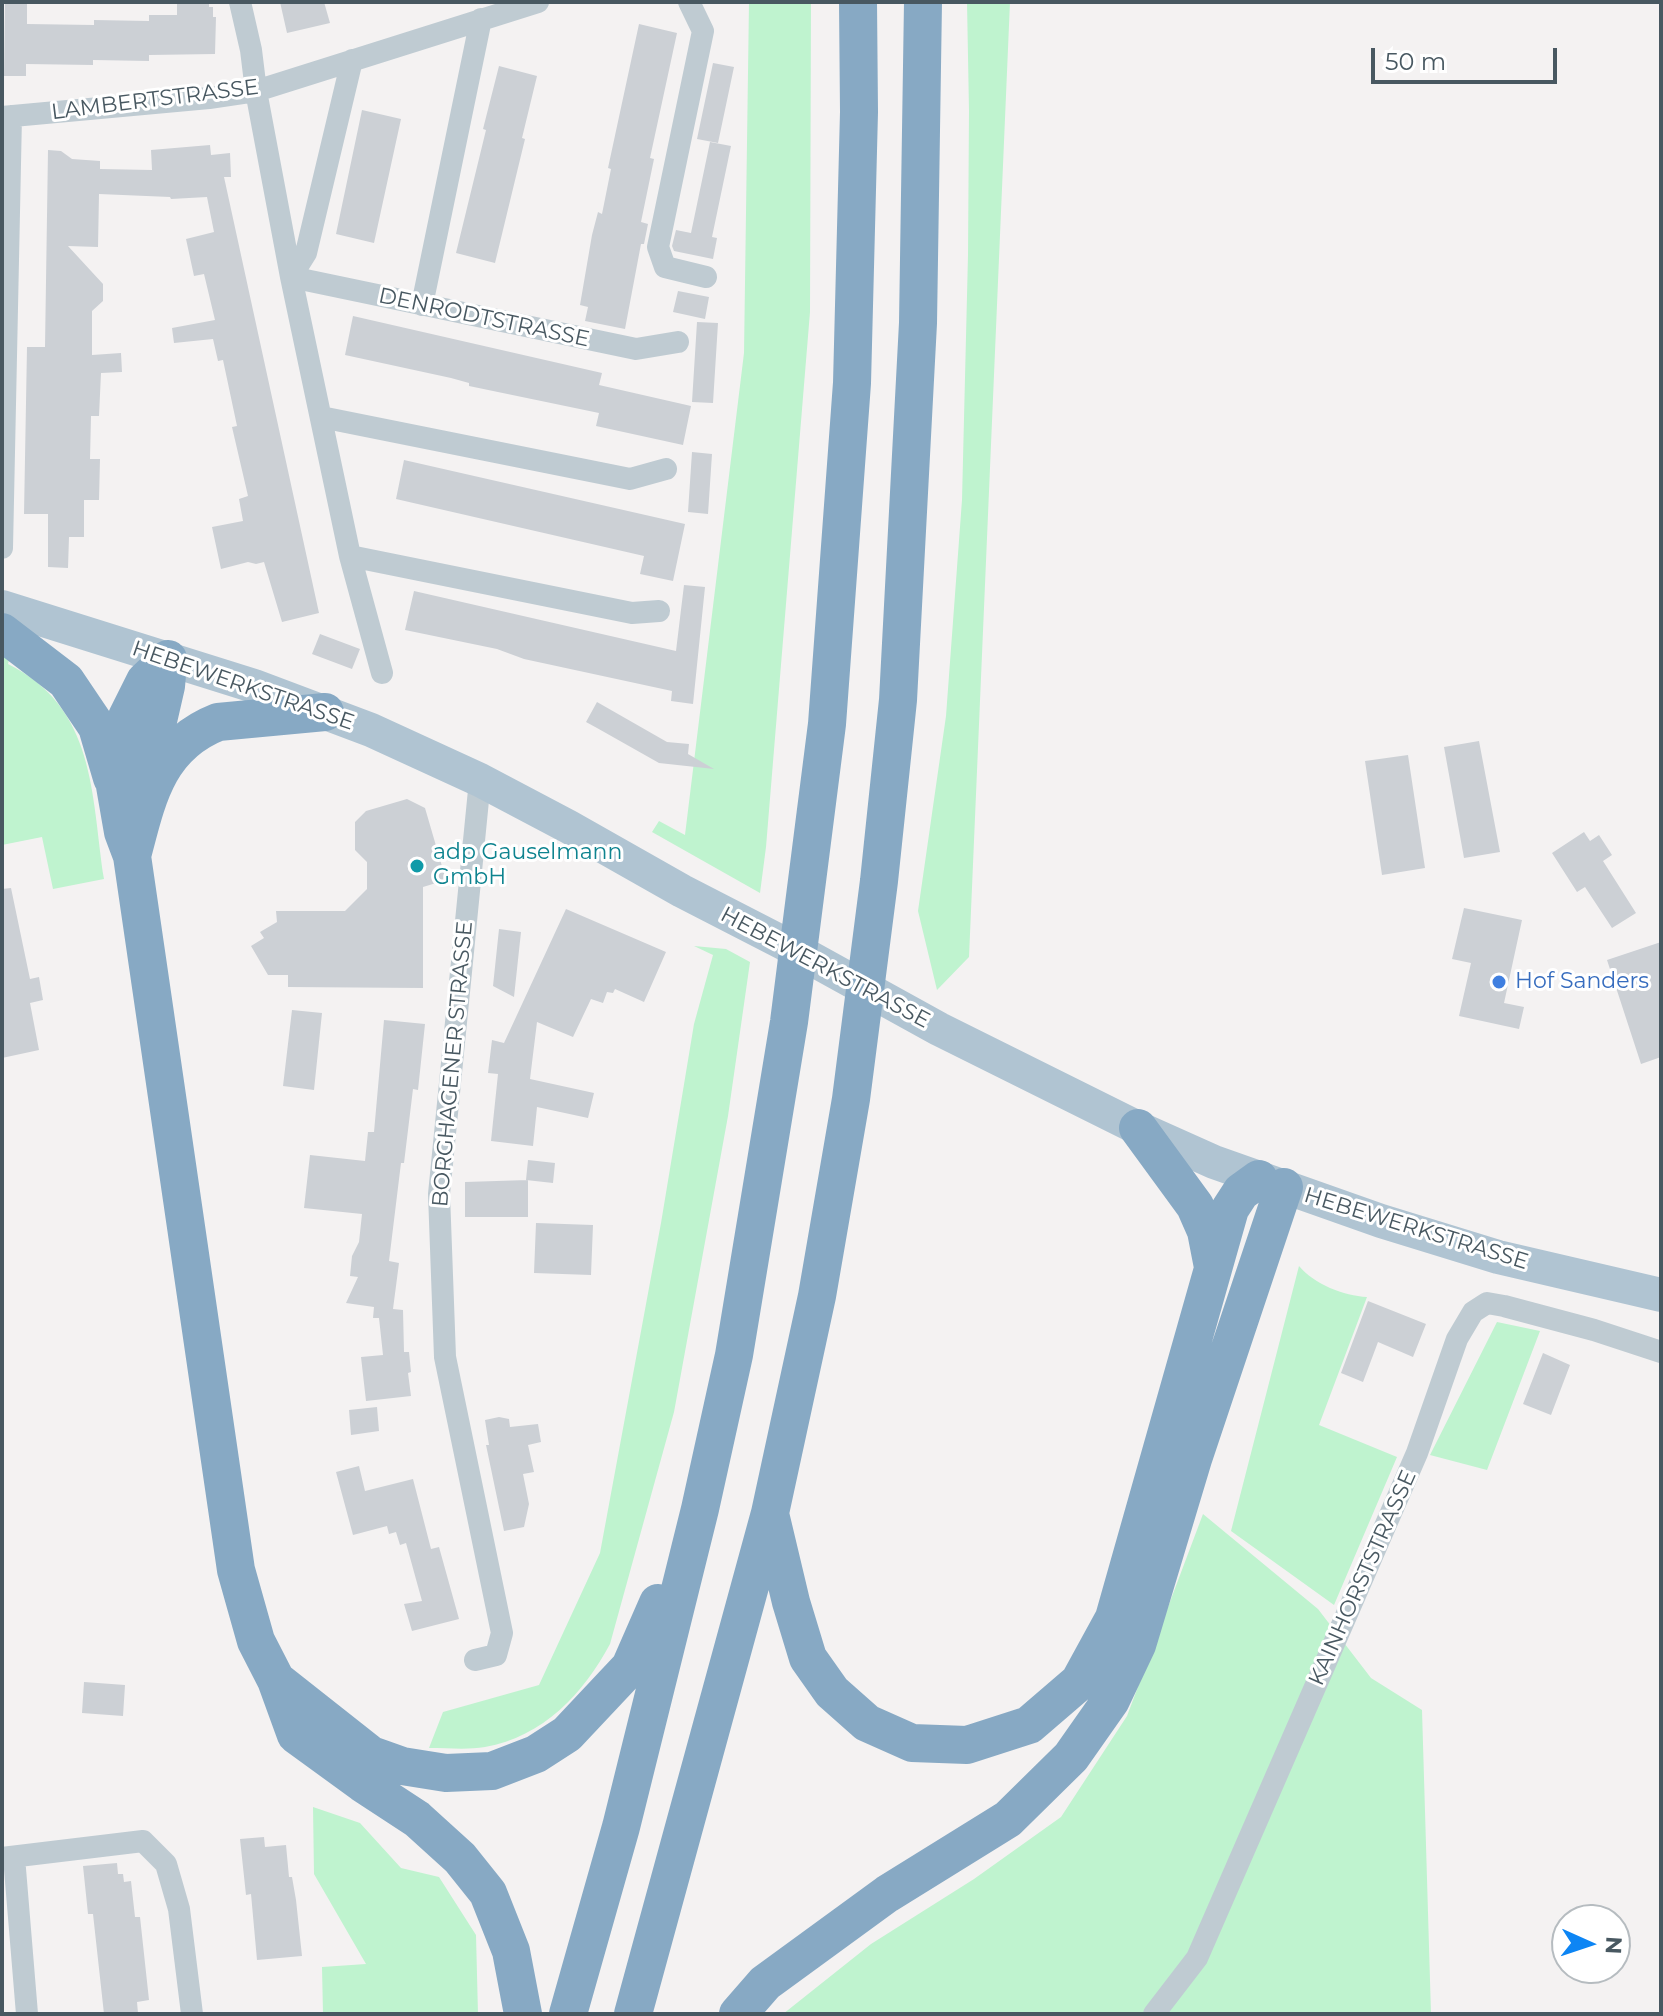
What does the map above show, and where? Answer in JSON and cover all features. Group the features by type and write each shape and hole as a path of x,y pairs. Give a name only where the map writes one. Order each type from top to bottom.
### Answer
{"highway":[{"path":"568,2014 621,1827 700,1509 734,1355 789,1022 830,696 852,383 859,112 858,2"},
{"path":"633,2014 770,1513 817,1296 851,1099 898,700 918,323 923,2"},
{"path":"2,632 66,681 97,727 115,786 123,832 135,843"},
{"path":"115,786 127,717 145,681 168,659"},
{"path":"168,659 166,686 145,775 135,843 236,1570 256,1641 276,1680 296,1735 417,1819 460,1858 488,1893 511,1951 523,2014"},
{"path":"135,843 163,764 183,741 203,727 263,715 325,712"},
{"path":"1138,1128 1195,1206 1206,1231 1213,1267"},
{"path":"770,1513 808,1658 832,1692 867,1723 912,1743 967,1745 1029,1725 1079,1682 1114,1618 1230,1209 1241,1192 1272,1183"},
{"path":"738,2014 765,1983 887,1894 1008,1819 1071,1757 1111,1700 1137,1645 1272,1183"},
{"path":"276,1680 371,1755 402,1766 446,1773 492,1771 536,1754 567,1734 630,1667 700,1509"}],"main road":[{"name":"HEBEWERKSTRASSE","path":"2,607 168,659 371,730 480,780 939,1029 1138,1128 1272,1183 1381,1221 1498,1257 1661,1295"}],"street":[{"path":"240,2 291,277 350,556 382,673"},
{"name":"LAMBERTSTRASSE","path":"6,117 256,91 538,2"},
{"path":"689,2 703,31 658,247 665,267 706,277"},
{"path":"422,305 481,19"},
{"path":"291,277 306,253 352,60"},
{"path":"2,548 6,117"},
{"name":"DENRODTSTRASSE","path":"291,277 636,349 678,342"},
{"path":"321,417 630,479 666,469"},
{"path":"350,556 632,613 659,611"},
{"name":"BORGHAGENER STRASSE","path":"475,1660 496,1655 502,1633 445,1357 439,1194 480,780"},
{"name":"KAINHORSTSTRASSE","path":"1154,2014 1197,1958 1417,1453 1457,1339 1473,1312 1487,1303 1504,1306 1661,1352"},
{"path":"27,2014 8,1858 143,1841 166,1864 179,1909 192,2014"}],"green space":[{"path":"749,2 811,2 810,312 760,893 652,832 659,821 685,835 744,353"},
{"path":"967,2 1010,2 969,957 937,990 918,911 946,716 962,500 968,255"},
{"path":"2,648 11,653 8,664 37,682 58,704 74,729 91,785 104,879 53,889 42,837 2,845"},
{"path":"694,946 726,949 750,962 728,1116 674,1412 610,1644 588,1679 560,1710 525,1734 485,1747 429,1748 443,1712 539,1685 600,1553 694,1024 713,955"},
{"path":"1299,1266 1330,1288 1367,1297 1319,1425 1397,1457 1334,1605 1231,1531"},
{"path":"1497,1322 1540,1331 1487,1470 1430,1455"},
{"path":"1203,1514 1318,1609 1371,1678 1422,1710 1431,2014 783,2014 871,1944 974,1879 1061,1817 1127,1716"},
{"path":"313,1807 360,1823 401,1868 439,1877 476,1935 478,2014 323,2014 322,1967 366,1964 314,1874"}],"building":[{"path":"5,2 27,2 27,24 94,25 94,20 149,21 149,15 177,15 177,2 209,2 209,7 213,7 213,17 216,17 215,54 149,55 149,61 93,60 93,65 26,64 26,76 4,76"},
{"path":"280,2 324,2 330,23 287,33"},
{"path":"639,24 677,33 650,158 654,159 641,222 648,224 644,244 641,244 625,329 585,321 588,307 580,305 592,235 598,212 602,214 611,169 608,168"},
{"path":"713,63 734,67 718,143 697,139"},
{"path":"499,66 537,76 495,263 456,253"},
{"path":"362,110 401,119 374,243 336,234"},
{"path":"710,142 731,146 712,237 717,238 713,259 674,251 672,246 676,230 691,233"},
{"path":"210,145 211,155 230,153 231,177 224,177 319,613 282,622 264,562 248,562 221,569 212,527 243,521 239,499 248,496 232,427 237,426 223,360 218,361 213,339 174,343 172,328 215,320 204,274 194,276 186,239 214,232 207,197 171,199 99,194 98,247 68,246 103,284 103,301 92,311 92,355 121,353 122,372 101,373 99,416 91,416 90,459 100,459 99,500 84,500 84,537 69,537 68,568 48,567 48,514 24,514 27,347 45,347 48,150 61,151 72,159 100,161 100,169 152,170 151,150"},
{"path":"678,291 709,297 705,319 673,312"},
{"path":"353,316 602,373 599,385 691,406 683,445 596,426 599,413 469,386 469,383 451,378 345,355"},
{"path":"697,322 718,323 713,403 692,402"},
{"path":"692,452 712,454 708,514 688,512"},
{"path":"404,460 685,524 673,581 640,574 644,556 396,499"},
{"path":"684,585 705,587 693,704 671,701 672,691 405,630 414,591 676,651"},
{"path":"320,634 360,649 352,669 312,654"},
{"path":"597,702 667,742 689,744 688,754 714,769 659,763 586,722"},
{"path":"1479,741 1500,852 1464,858 1444,747"},
{"path":"1408,755 1425,868 1382,875 1365,761"},
{"path":"407,799 425,808 446,880 423,887 423,988 288,987 288,975 268,975 251,946 264,938 260,932 277,922 276,911 345,911 367,889 367,862 355,850 355,822 366,811"},
{"path":"1584,832 1590,841 1599,835 1612,855 1603,861 1636,913 1612,928 1585,887 1577,892 1552,853"},
{"path":"11,888 30,979 39,977 43,1000 30,1003 39,1050 2,1058 2,889"},
{"path":"1464,908 1522,920 1504,1003 1524,1007 1519,1029 1459,1016 1471,963 1452,959"},
{"path":"566,909 666,952 644,1002 615,989 613,993 607,992 603,1003 591,999 573,1037 537,1022 530,1079 594,1093 588,1118 537,1107 533,1146 491,1141 498,1074 488,1073 492,1040 504,1043"},
{"path":"499,929 521,932 514,997 493,986"},
{"path":"1661,942 1661,1057 1641,1064 1607,960"},
{"path":"292,1010 322,1013 314,1090 283,1086"},
{"path":"384,1020 425,1024 418,1090 413,1089 389,1261 399,1263 393,1309 403,1310 404,1352 409,1352 411,1396 366,1401 361,1357 383,1355 379,1318 373,1318 374,1307 346,1303 358,1277 350,1276 362,1214 304,1208 310,1155 365,1161 368,1132 374,1132"},
{"path":"528,1160 555,1163 553,1183 526,1180"},
{"path":"528,1180 528,1217 465,1217 465,1182"},
{"path":"536,1223 593,1225 591,1275 534,1273"},
{"path":"1368,1301 1426,1324 1413,1357 1378,1342 1363,1382 1341,1373"},
{"path":"1543,1353 1570,1365 1551,1415 1523,1404"},
{"path":"377,1407 379,1431 351,1435 349,1410"},
{"path":"499,1417 509,1419 510,1427 538,1424 541,1442 528,1445 534,1472 523,1474 529,1504 524,1527 504,1531 486,1445 489,1445 485,1420"},
{"path":"359,1466 365,1491 413,1479 431,1549 439,1547 459,1619 412,1631 404,1604 422,1601 406,1543 400,1545 396,1532 389,1534 387,1526 353,1535 336,1472"},
{"path":"84,1682 125,1685 123,1716 82,1713"},
{"path":"264,1837 265,1847 286,1845 302,1956 257,1960 251,1894 246,1895 240,1839"},
{"path":"117,1863 118,1874 123,1874 124,1882 131,1881 135,1917 140,1917 149,2000 137,2002 138,2013 104,2014 93,1914 88,1914 83,1866"}],"place":[{"name":"adp Gauselmann GmbH","path":"417,866"},
{"name":"Hof Sanders","path":"1499,982"}]}
